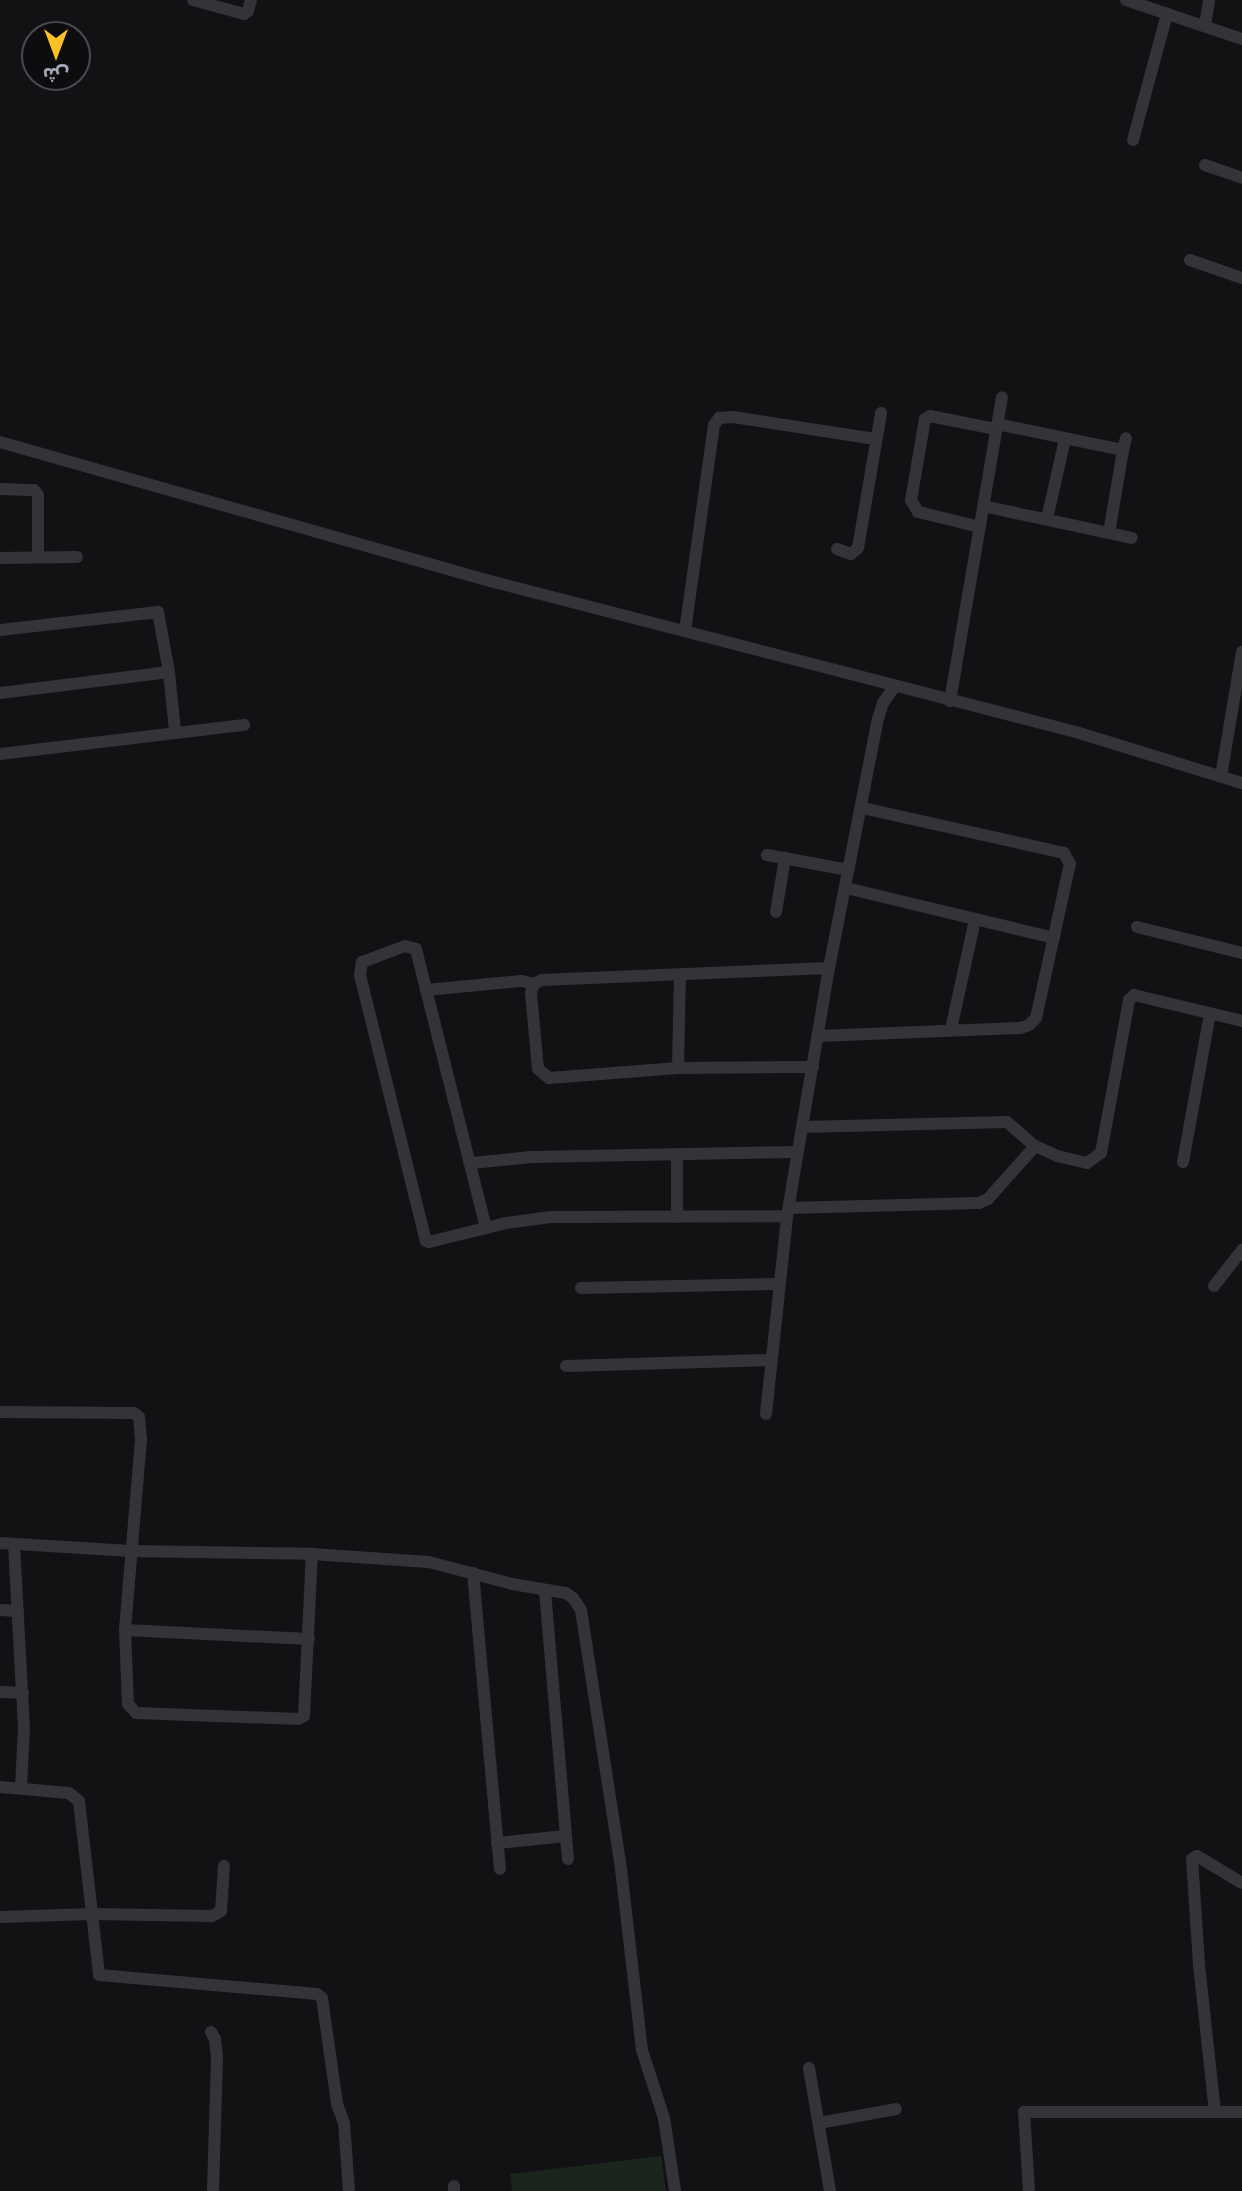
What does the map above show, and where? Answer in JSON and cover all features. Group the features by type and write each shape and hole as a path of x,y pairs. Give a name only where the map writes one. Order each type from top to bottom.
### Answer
{"street":[{"path":"193,0 244,14 248,12 251,0"},
{"path":"1126,0 1242,39"},
{"path":"1205,26 1209,0"},
{"path":"1133,140 1167,14"},
{"path":"1205,165 1242,178"},
{"path":"1190,260 1242,278"},
{"path":"950,701 1002,397"},
{"path":"837,549 850,554 858,548 881,413"},
{"path":"979,527 918,512 911,500 925,419 930,416 1065,439 1124,444 1109,533"},
{"path":"685,631 714,425 719,418 733,417 876,439"},
{"path":"1047,519 1065,439"},
{"path":"0,442 490,581 1076,732 1242,783"},
{"path":"0,489 33,490 38,495 38,557"},
{"path":"983,506 1132,538"},
{"path":"0,558 77,557"},
{"path":"0,630 156,611 161,618 175,731"},
{"path":"1221,776 1242,652"},
{"path":"0,693 169,672"},
{"path":"766,1414 778,1283 788,1212 829,968 883,703 895,685"},
{"path":"0,754 175,731 244,725"},
{"path":"819,1036 1020,1028 1029,1025 1036,1018 1070,864 1064,853 863,808"},
{"path":"767,855 849,870"},
{"path":"776,912 785,858"},
{"path":"846,888 1054,937"},
{"path":"951,1030 975,920"},
{"path":"1137,928 1242,953"},
{"path":"486,1228 416,949 411,946 359,965 423,1238 429,1242 486,1228 551,1217 677,1217 979,1203 988,1199 1035,1146"},
{"path":"426,989 522,981 534,984 542,980 829,968"},
{"path":"678,1068 680,975"},
{"path":"534,984 531,993 538,1069 543,1076 550,1078 678,1068 813,1068"},
{"path":"802,1127 1007,1122 1035,1146 1087,1163 1101,1153 1129,1000 1134,995 1242,1021"},
{"path":"1183,1162 1210,1013"},
{"path":"471,1163 533,1157 798,1152"},
{"path":"677,1154 677,1217"},
{"path":"1214,1286 1242,1250"},
{"path":"581,1288 778,1283"},
{"path":"566,1366 771,1360"},
{"path":"0,1412 39,1410 137,1415 141,1439 125,1630 128,1704 136,1713 298,1719 306,1710 312,1554"},
{"path":"0,1542 130,1551 312,1554 429,1562 566,1594 578,1603 621,1869 642,2050 664,2118 675,2191"},
{"path":"14,1544 23,1693 21,1788"},
{"path":"472,1573 500,1868"},
{"path":"545,1591 568,1859"},
{"path":"0,1610 18,1611"},
{"path":"125,1630 309,1639"},
{"path":"0,1692 23,1693"},
{"path":"0,1787 69,1793 79,1801 99,1975 317,1994 322,1998 337,2104 344,2123 349,2191"},
{"path":"497,1843 566,1836"},
{"path":"1215,2112 1198,1953 1192,1859 1197,1856 1242,1883"},
{"path":"0,1917 218,1914 221,1910 224,1866"},
{"path":"211,2032 215,2039 216,2057 213,2191"},
{"path":"809,2068 830,2191"},
{"path":"819,2123 896,2109"},
{"path":"1029,2191 1024,2112 1242,2112"}],"shaded area":[{"path":"661,2156 666,2191 512,2191 510,2174"}]}
